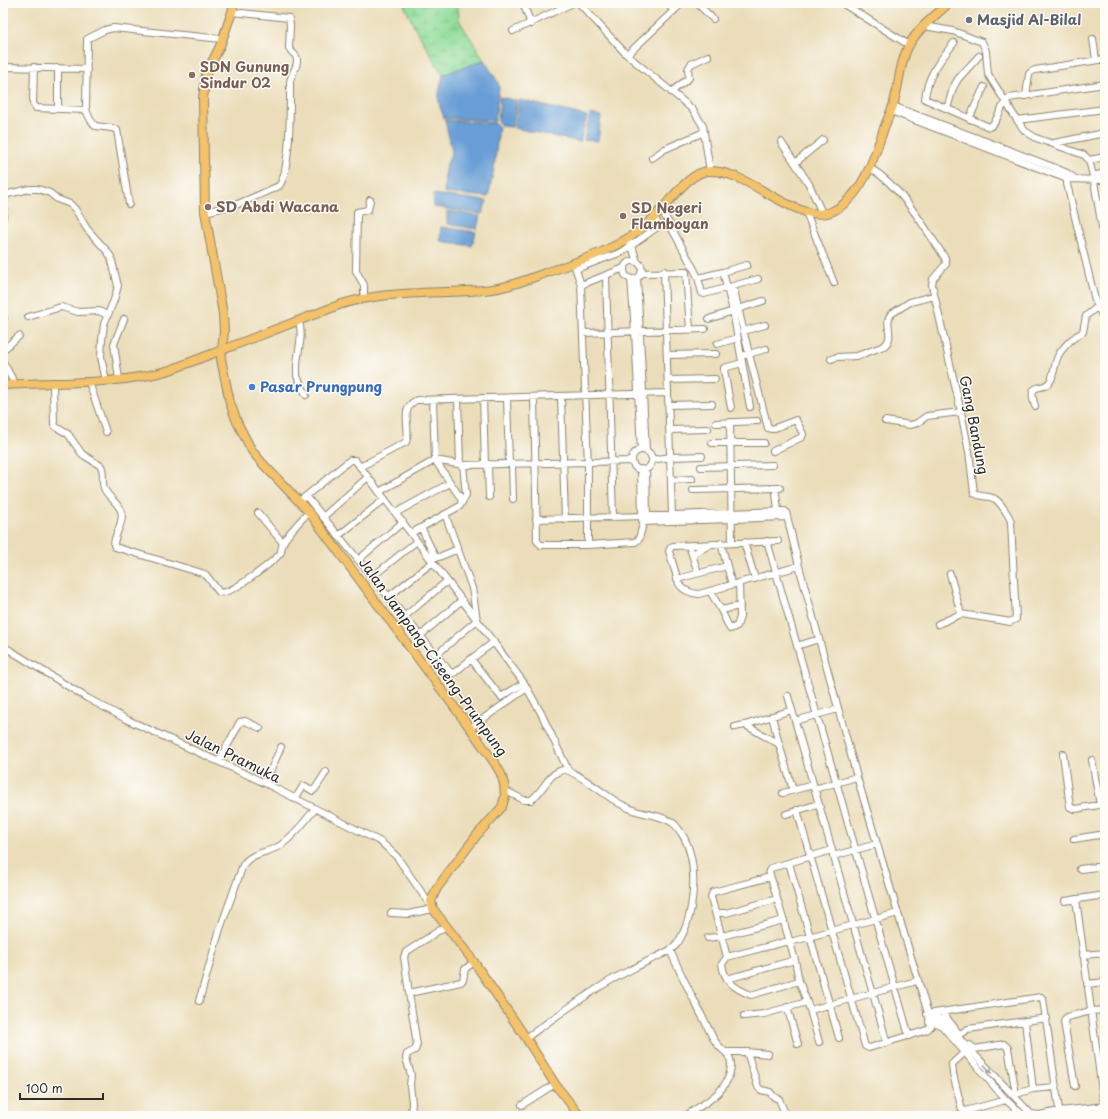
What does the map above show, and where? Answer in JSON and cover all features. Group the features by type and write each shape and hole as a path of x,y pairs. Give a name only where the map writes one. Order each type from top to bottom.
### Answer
{"main road":[{"name":"Jalan Jampang–Ciseeng–Prumpung","path":"234,3 222,39 206,74 203,99 205,212 223,314 224,332 221,359 227,392 237,422 252,451 263,464 302,499 309,512 470,728 501,774 505,796 502,807 477,835 432,896 432,909"},
{"path":"3,385 106,381 160,373 339,305 364,298 500,288 575,266 618,244 629,243 691,178 699,173 710,171 736,177 777,199 806,212 822,213 832,211 850,198 870,168 892,108 904,55 909,45 924,26 949,3"},
{"path":"432,909 474,962 526,1038 575,1114"}],"street":[{"path":"523,3 531,24"},
{"path":"513,31 531,24 573,3"},
{"path":"579,3 627,55 693,110 703,126 710,171"},
{"path":"666,3 674,11"},
{"path":"627,55 682,3"},
{"path":"697,3 713,19"},
{"path":"842,3 909,45"},
{"path":"205,212 238,204 279,186 283,180 287,161 291,97 290,79 297,61 296,56 289,48 289,18 232,12"},
{"path":"924,26 953,31 982,42 986,51 988,74 1017,120 1030,135 1084,155 1089,160 1105,244"},
{"path":"129,204 117,130 95,126 86,110 87,39 105,30 114,28 222,39"},
{"path":"1092,39 1096,60"},
{"path":"954,43 937,63 932,72 925,97 927,100 946,109 989,127 992,126 1005,101 1009,98 1105,84"},
{"path":"671,92 689,78 688,69 690,64 708,56"},
{"path":"946,109 953,88 958,79 979,56"},
{"path":"1026,96 1031,72 1034,70 1105,59"},
{"path":"3,67 86,69"},
{"path":"34,67 34,106 39,109 86,110"},
{"path":"58,68 58,109"},
{"path":"969,119 984,87"},
{"path":"892,108 1053,167 1074,178"},
{"path":"892,108 1067,179 1093,178 1105,180"},
{"path":"1017,120 1105,109"},
{"path":"652,158 666,149 704,132"},
{"path":"1054,143 1105,133"},
{"path":"795,163 823,140"},
{"path":"781,142 809,184 822,213"},
{"path":"1089,160 1105,158"},
{"name":"Gang Bandung","path":"870,168 881,174 894,188 945,258 946,264 932,282 969,452 974,493 996,499 1008,514 1010,519 1017,617 1014,621 1005,622 961,614"},
{"path":"1093,178 1105,173"},
{"path":"1067,179 1097,306 1105,322"},
{"path":"3,218 4,195 19,190 45,190 57,199 70,204 75,208 86,229 107,251 113,263 118,286 104,324 101,357 106,381"},
{"path":"364,298 364,285 356,270 357,212 368,210 370,200"},
{"path":"661,208 695,271 702,293 704,294 758,279"},
{"path":"806,212 834,283"},
{"path":"588,545 582,285 575,266 622,252 629,243 637,262 642,266 637,277 643,450"},
{"path":"618,244 626,266 626,275 637,277 664,271 686,272 690,330"},
{"path":"582,285 626,266 631,261 637,262"},
{"path":"698,278 747,265"},
{"path":"664,271 672,515"},
{"path":"723,272 730,287 736,310 744,331 768,428 772,429 796,420 803,434 802,437 772,451"},
{"path":"606,275 613,518"},
{"path":"831,359 837,357 857,356 884,346 888,343 890,337 888,321 891,314 910,302 934,296"},
{"path":"710,319 762,301"},
{"path":"1035,406 1031,395 1032,392 1035,388 1047,384 1050,381 1059,354 1072,339 1083,332 1086,316 1097,306"},
{"path":"28,317 61,307 78,312 99,312 107,315"},
{"path":"736,310 738,338 750,408"},
{"path":"119,380 114,344 124,319"},
{"path":"299,321 301,328 301,341 297,376 306,395"},
{"path":"744,331 765,325"},
{"path":"583,333 705,329"},
{"path":"3,350 19,336"},
{"path":"717,344 738,338"},
{"path":"741,356 766,349"},
{"path":"667,355 716,354"},
{"path":"3,362 15,384"},
{"path":"731,408 724,368 742,363"},
{"path":"668,380 715,379"},
{"path":"89,382 106,432"},
{"path":"53,384 54,424 56,427 68,434 82,454 101,466 103,469 103,486 122,512 114,541 115,547 202,573 221,594 246,581 281,553 283,542 303,517 309,512"},
{"path":"360,467 406,442 408,437 406,419 407,412 412,403 417,400 668,393"},
{"path":"561,396 565,519"},
{"path":"534,397 537,541 541,545 588,545 635,542 639,539 644,520 643,469"},
{"path":"483,398 489,497"},
{"path":"507,398 513,499"},
{"path":"458,399 461,465 466,495 460,506 418,530 435,557 458,549"},
{"path":"433,400 435,460 462,502"},
{"path":"668,405 712,404"},
{"path":"885,421 911,425 927,416 961,412"},
{"path":"716,423 757,421"},
{"path":"730,422 732,542"},
{"path":"669,430 708,429"},
{"path":"712,443 764,443"},
{"path":"632,461 634,454 643,450 649,452 652,460 651,464 643,469"},
{"path":"652,460 670,457 702,456"},
{"path":"494,642 452,673 404,617 323,517 302,499 350,460 355,460 494,642 525,685 541,713 568,770"},
{"path":"379,492 435,460 461,465 632,461"},
{"path":"632,461 634,465 643,469"},
{"path":"701,467 774,465"},
{"path":"323,517 368,477"},
{"path":"671,480 692,479"},
{"path":"400,510 450,483"},
{"path":"693,490 778,490 778,511"},
{"path":"338,536 385,499"},
{"path":"536,519 613,518 644,520 731,516 786,511 799,566 857,777 928,1018 930,1026 927,1030 869,1048 865,1046 797,810"},
{"path":"258,513 283,542"},
{"path":"445,514 472,588 477,620"},
{"path":"644,520 672,515 787,517"},
{"path":"358,560 403,522"},
{"path":"372,577 417,541"},
{"path":"767,541 909,1036"},
{"path":"778,541 673,546 670,549 681,588 696,594 799,566"},
{"path":"744,542 755,579"},
{"path":"710,591 730,629 737,626 740,617 740,606 736,584 727,566 721,543"},
{"path":"692,554 712,544"},
{"path":"689,545 698,573"},
{"path":"388,597 433,562"},
{"path":"677,578 727,566"},
{"path":"938,624 961,614 950,574"},
{"path":"404,617 447,581"},
{"path":"420,636 462,600"},
{"path":"721,610 740,606"},
{"path":"436,655 477,620"},
{"path":"797,646 819,639"},
{"name":"Jalan Pramuka","path":"3,646 94,702 128,720 265,783 381,842 397,857 432,909"},
{"path":"470,659 501,698 525,685"},
{"path":"470,728 525,685"},
{"path":"788,696 887,1042"},
{"path":"795,721 838,709"},
{"path":"735,727 792,710"},
{"path":"772,716 793,790"},
{"path":"219,761 240,722 246,721 260,728"},
{"path":"745,725 779,744"},
{"path":"265,783 281,747"},
{"path":"1062,754 1070,807 1075,808 1103,805 1097,787 1092,760"},
{"path":"504,790 529,801 540,793 547,781 552,776 563,770 568,770 596,786 624,806 660,816 674,823 685,839 692,870 692,901 685,928 678,943 670,950 602,985 526,1038"},
{"path":"295,799 302,786 305,786 313,791 315,790 326,772"},
{"path":"783,793 836,783 857,777"},
{"path":"1097,787 1105,786"},
{"path":"786,814 818,804"},
{"path":"199,1001 220,928 245,861 250,857 272,851 281,845 293,836 315,809"},
{"path":"1074,839 1105,834"},
{"path":"819,1042 810,1010 799,981 790,941 770,877 770,869 810,857 855,850 877,844"},
{"path":"789,863 838,1038"},
{"path":"1080,869 1105,866"},
{"path":"727,957 711,897 713,892 770,877"},
{"path":"1065,901 1105,896"},
{"path":"716,913 726,913 776,899"},
{"path":"1076,899 1103,1098"},
{"path":"391,913 408,914 432,909"},
{"path":"799,981 751,995 738,990 727,979 722,964 727,957 832,932 898,913"},
{"path":"708,938 722,936 784,920"},
{"path":"411,1116 411,1074 406,1058 408,1054 416,1050 417,1045 404,957 406,952 446,926"},
{"path":"670,950 715,1042 727,1052 731,1062 731,1068 728,1076 717,1095 685,1116"},
{"path":"1084,956 1105,953"},
{"path":"727,979 795,960"},
{"path":"409,993 461,982 463,980 465,969 474,962"},
{"path":"810,1010 917,981"},
{"path":"1087,984 1105,982"},
{"path":"928,1018 942,1012 1041,997 1044,1001 1047,1018 1055,1087 1060,1114"},
{"path":"744,1016 758,1015 807,1002"},
{"path":"788,1007 798,1044"},
{"path":"1075,1086 1064,1019 1091,1011 1105,1010"},
{"path":"942,1012 971,1048"},
{"path":"928,1018 936,1017 942,1020 971,1048 1014,1095 1029,1115 1039,1116 1105,1110"},
{"path":"928,1018 942,1026 1006,1100 1024,1116"},
{"path":"960,1034 968,1029 1047,1018"},
{"path":"1025,1022 1033,1089"},
{"path":"1006,1100 965,1111 962,1110 952,1064 963,1052 971,1048 975,1049 1004,1044 1008,1048 1014,1095"},
{"path":"727,1052 768,1054"},
{"path":"747,1052 758,1087 761,1090 770,1092 774,1097 779,1099 786,1116"},
{"path":"1097,1057 1105,1055"},
{"path":"522,1105 555,1084"},
{"path":"1014,1095 1033,1089 1055,1087"},
{"path":"1060,1114 1105,1106"}],"green space":[{"path":"403,3 458,3 459,20 484,60 443,75 415,28"}],"water":[{"path":"484,60 498,82 499,88 495,121 444,118 439,101 443,75"},
{"path":"500,97 518,101 512,127 501,126 498,121"},
{"path":"520,100 587,116 580,142 514,128"},
{"path":"590,114 601,116 598,141 584,140"},
{"path":"445,120 495,123 499,127 494,169 488,197 444,193 445,169 452,151"},
{"path":"433,194 487,201 482,214 434,207"},
{"path":"447,211 480,216 477,229 447,224"},
{"path":"441,227 476,232 472,246 440,241"}],"place":[{"name":"Masjid Al-Bilal","path":"969,20"},
{"name":"SDN Gunung Sindur 02","path":"192,75"},
{"name":"SD Abdi Wacana","path":"208,207"},
{"name":"SD Negeri Flamboyan","path":"623,216"},
{"name":"Pasar Prungpung","path":"252,387"}]}
